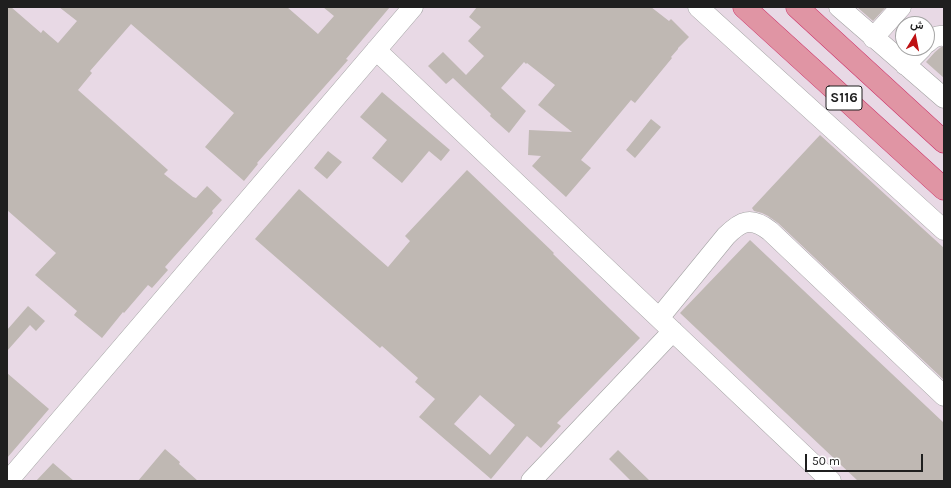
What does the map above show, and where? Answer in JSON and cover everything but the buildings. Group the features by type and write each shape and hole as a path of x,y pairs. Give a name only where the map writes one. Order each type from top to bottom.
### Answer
{"highway":[{"name":"S116","path":"744,7 944,189"},
{"name":"S116","path":"797,7 944,142"}],"street":[{"path":"8,481 412,7"},
{"path":"698,7 944,230"},
{"path":"838,7 944,98"},
{"path":"873,38 902,7"},
{"path":"376,50 831,481"},
{"path":"905,65 914,56"},
{"path":"531,481 666,325 726,236 735,227 747,222 757,222 770,231 944,396"}],"shaded area":[{"path":"7,7 944,7 944,481 7,481"}]}
